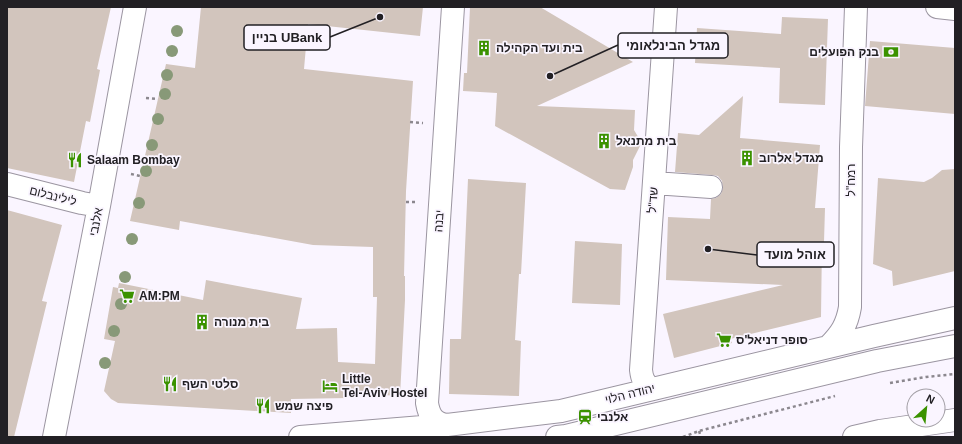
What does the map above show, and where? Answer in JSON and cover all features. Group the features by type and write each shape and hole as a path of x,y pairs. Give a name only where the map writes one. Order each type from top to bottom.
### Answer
{"street":[{"name":"אלנבי","path":"54,437 100,206 135,7"},
{"name":"יבנה","path":"447,425 442,425 432,418 427,403 453,7"},
{"name":"שד\"ל","path":"651,389 644,384 641,370 666,7"},
{"name":"רמח\"ל","path":"828,347 845,327 850,307 851,147 856,7"},
{"path":"937,7 955,9"},
{"path":"654,183 711,187"},
{"name":"לילינבלום","path":"7,184 64,199 100,206"},
{"name":"יהודה הלוי","path":"300,437 447,425 562,410 955,318"},
{"path":"558,437 870,362 955,346"},
{"path":"854,437 881,434 955,420"}],"path":[{"path":"146,98 158,99"},
{"path":"131,174 140,176"},
{"path":"889,384 926,377 955,374"},
{"path":"683,437 699,431 836,396"},
{"path":"699,431 701,437"}],"building":[{"path":"7,7 111,7 97,69 100,70 90,122 86,121 74,182 7,168"},
{"path":"201,7 423,7 420,36 308,24 304,69 413,81 406,191 404,276 405,300 400,396 348,393 348,398 291,399 291,413 118,403 111,399 104,391 115,341 104,339 113,287 118,288 119,283 203,300 206,280 302,298 296,329 337,328 338,362 375,364 377,297 373,297 373,247 313,245 180,221 179,230 130,221 166,64 195,68"},
{"path":"470,7 540,7 633,62 537,106 635,110 634,130 641,144 633,160 633,167 625,190 610,189 495,126 497,93 463,91 464,73 467,73"},
{"path":"782,17 828,19 825,105 779,103 780,68 695,63 697,28 781,34"},
{"path":"870,41 955,48 955,114 865,106"},
{"path":"743,96 740,138 820,145 815,208 825,208 824,242 822,242 821,317 730,339 732,343 674,358 663,314 783,285 666,280 668,217 710,219 711,199 716,198 721,194 723,188 722,181 718,176 675,172 678,133 699,135"},
{"path":"955,169 955,271 893,286 892,271 873,264 878,178 924,182 942,170"},
{"path":"468,179 526,183 521,274 519,274 515,340 521,341 519,396 449,394 450,339 461,339"},
{"path":"7,210 62,225 42,301 47,302 14,437 7,436"},
{"path":"575,241 622,244 620,305 572,303"}],"place":[{"name":"בניין UBank","path":"380,17"},
{"name":"בית ועד הקהילה","path":"484,48"},
{"name":"בנק הפועלים","path":"891,52"},
{"name":"מגדל הבינלאומי","path":"550,76"},
{"name":"בית מתנאל","path":"604,141"},
{"name":"מגדל אלרוב","path":"747,158"},
{"name":"Salaam Bombay","path":"75,160"},
{"name":"אוהל מועד","path":"708,249"},
{"name":"AM:PM","path":"127,296"},
{"name":"בית מנורה","path":"202,322"},
{"name":"סופר דניאל'ס","path":"724,340"},
{"name":"סלטי השף","path":"170,384"},
{"name":"Little Tel-Aviv Hostel","path":"330,386"},
{"name":"פיצה שמש","path":"263,406"},
{"name":"אלנבי","path":"585,417"}]}
